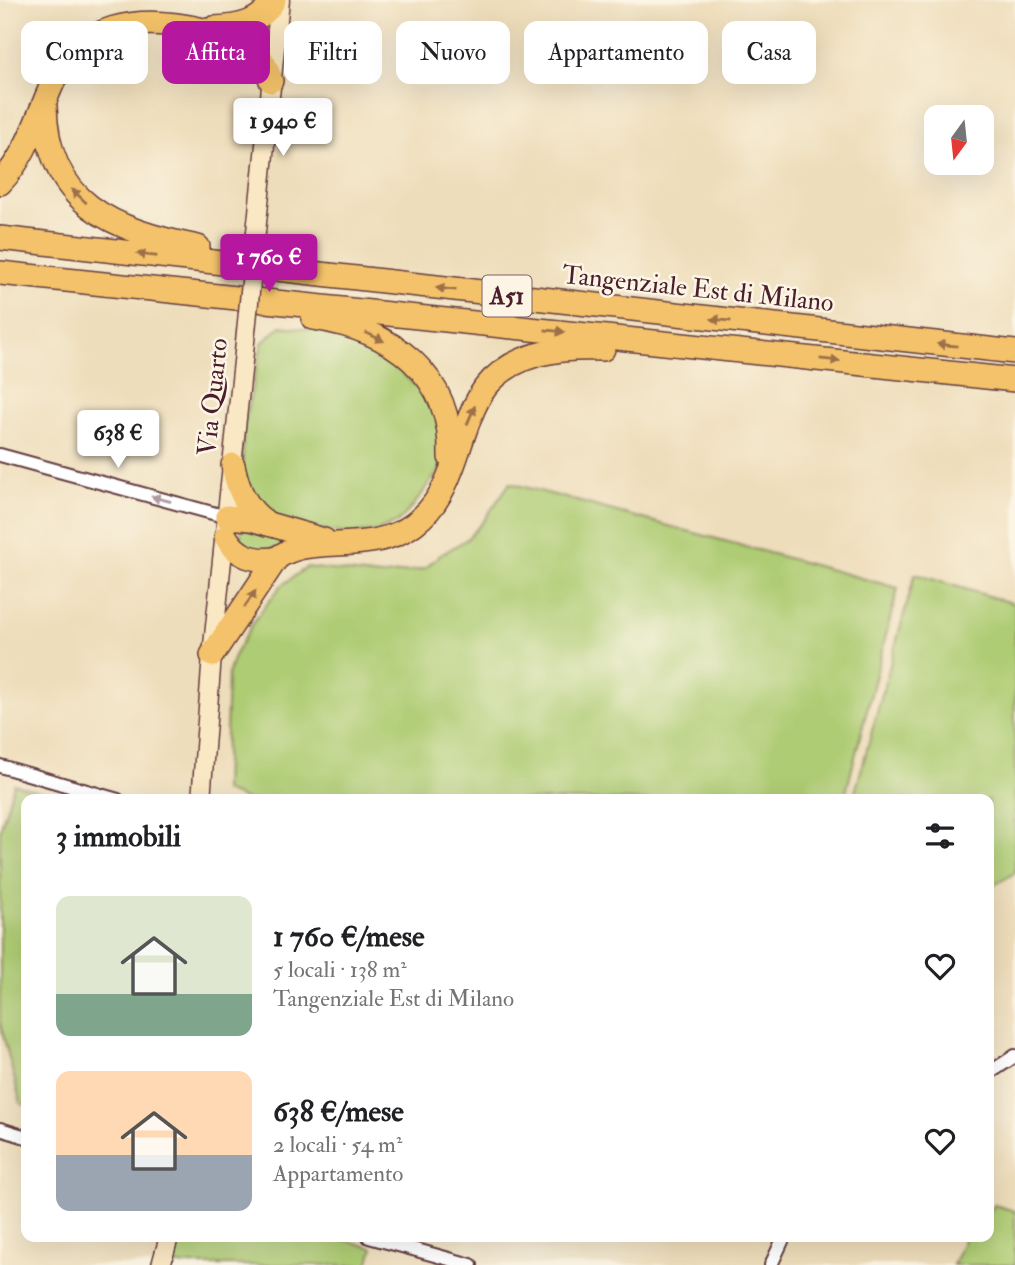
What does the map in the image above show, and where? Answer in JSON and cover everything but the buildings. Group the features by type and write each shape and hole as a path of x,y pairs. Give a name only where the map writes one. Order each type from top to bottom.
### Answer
{"highway":[{"path":"257,21 274,0"},
{"path":"0,183 19,159 54,79 66,61 82,45 118,26 140,23 162,25"},
{"path":"270,31 276,35"},
{"path":"45,100 47,134 55,165 69,187 88,204 116,222 147,235 278,270"},
{"name":"Tangenziale Est di Milano","path":"0,238 1015,352"},
{"path":"10,274 191,303 317,318 370,334 409,358 429,377 438,391 449,430 448,480"},
{"name":"A51","path":"10,274 1015,380"},
{"path":"344,545 251,519 226,527 232,548 243,556 276,559 295,549 344,545 379,540 410,527 433,506 448,480 474,407 485,388 509,368 533,356 578,348 686,356 796,356"},
{"path":"233,465 242,496 256,514 271,526"},
{"path":"212,655 276,559"}],"street":[{"name":"Via Quarto","path":"201,794 212,655 280,0"},
{"path":"0,455 226,527"},
{"path":"0,766 97,794"},
{"path":"994,1070 1015,1056"},
{"path":"0,1129 21,1135"},
{"path":"161,1265 168,1242"},
{"path":"387,1242 471,1265"},
{"path":"771,1265 782,1242"}],"green space":[{"path":"281,326 322,331 367,341 436,405 444,440 440,469 398,522 379,530 351,534 321,530 278,518 254,502 243,472 243,431 262,343"},
{"path":"510,483 898,588 846,794 232,794 224,791 228,675 234,656 256,618 281,586 307,567 380,576 424,569 467,539 482,523"},
{"path":"241,528 287,538 283,548 252,550 241,540"},
{"path":"915,574 1015,604 1015,873 994,885 994,794 855,794"},
{"path":"14,784 49,794 21,794 21,1104 0,1023 0,830"},
{"path":"994,1205 1015,1211 1015,1265 953,1265 963,1242 994,1242"},
{"path":"177,1242 352,1242 373,1248 368,1265 171,1265"}]}
